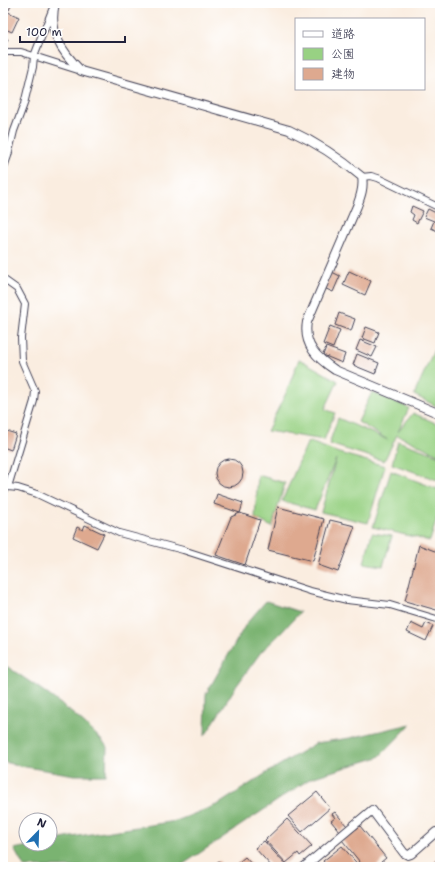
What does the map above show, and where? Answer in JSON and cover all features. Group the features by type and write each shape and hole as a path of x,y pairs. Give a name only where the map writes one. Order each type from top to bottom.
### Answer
{"street":[{"path":"3,170 24,104 33,67 34,56 55,3"},
{"path":"55,3 53,11 56,37 66,56 81,71"},
{"path":"3,52 20,52 81,71 289,130 304,137 362,177 362,194 358,206 307,322 305,332 307,342 321,361 335,370 440,414"},
{"path":"362,177 372,176 394,185 440,208"},
{"path":"3,279 17,289 25,304 21,338 22,361 35,391 34,401 5,488 18,488 37,494 119,533 183,550 310,591 347,600 390,605 440,620"},
{"path":"304,867 372,810 404,853 408,855 436,832 440,832"}],"green space":[{"path":"438,341 440,342 440,408 414,395"},
{"path":"299,359 338,381 325,409 335,413 324,440 267,431 286,393"},
{"path":"372,392 409,408 398,432 413,413 440,425 440,455 397,435 384,461 329,444 338,418 388,440 358,422"},
{"path":"308,441 339,453 385,466 368,523 321,512 336,459 315,510 282,501"},
{"path":"398,441 440,456 440,481 392,464"},
{"path":"391,471 440,490 440,508 430,541 373,527"},
{"path":"258,475 285,483 272,527 255,518"},
{"path":"372,533 392,536 383,566 364,563"},
{"path":"266,601 300,612 261,652 235,688 205,736 206,694 246,624"},
{"path":"3,664 71,712 107,746 106,775 75,775 14,765 3,761"},
{"path":"411,724 379,757 311,778 179,867 24,867 14,849 18,848 18,852 58,852 58,840 176,821 219,804 316,743 350,738"}],"building":[{"path":"3,3 12,3 9,10 3,7"},
{"path":"8,12 19,17 12,32 3,28 3,22"},
{"path":"3,37 8,39 3,50"},
{"path":"412,206 423,211 417,223 412,220 414,215 410,212"},
{"path":"428,209 440,215 440,232 431,228 434,221 424,217"},
{"path":"349,271 371,281 365,295 343,285"},
{"path":"332,272 340,276 333,292 324,288"},
{"path":"339,313 355,319 351,331 335,325"},
{"path":"330,326 340,330 333,348 323,344"},
{"path":"366,327 379,332 375,343 362,338"},
{"path":"360,340 377,347 372,357 356,350"},
{"path":"326,347 345,354 342,363 323,355"},
{"path":"357,354 379,363 375,374 353,365"},
{"path":"3,430 16,434 11,450 3,447"},
{"path":"229,459 239,463 243,473 239,483 229,487 219,483 215,473 219,463"},
{"path":"217,494 243,503 240,513 214,504"},
{"path":"278,507 324,519 313,561 268,550"},
{"path":"240,513 260,520 245,565 216,555 231,517"},
{"path":"330,520 355,526 338,572 318,565"},
{"path":"85,525 104,534 97,548 73,537 77,527 83,530"},
{"path":"419,545 440,553 440,611 405,601"},
{"path":"411,623 423,629 426,623 433,626 426,641 407,632"},
{"path":"317,792 330,808 302,832 288,816"},
{"path":"335,812 347,826 340,832 331,821 335,818 332,814"},
{"path":"287,819 312,846 300,856 298,853 286,863 265,840"},
{"path":"360,826 386,858 375,867 364,867 342,840"},
{"path":"264,841 287,866 286,867 272,867 255,848"},
{"path":"342,846 360,867 327,867 323,861"},
{"path":"440,855 440,867 439,867 434,863"},
{"path":"245,857 254,867 233,867"},
{"path":"219,861 223,867 210,867"}]}
